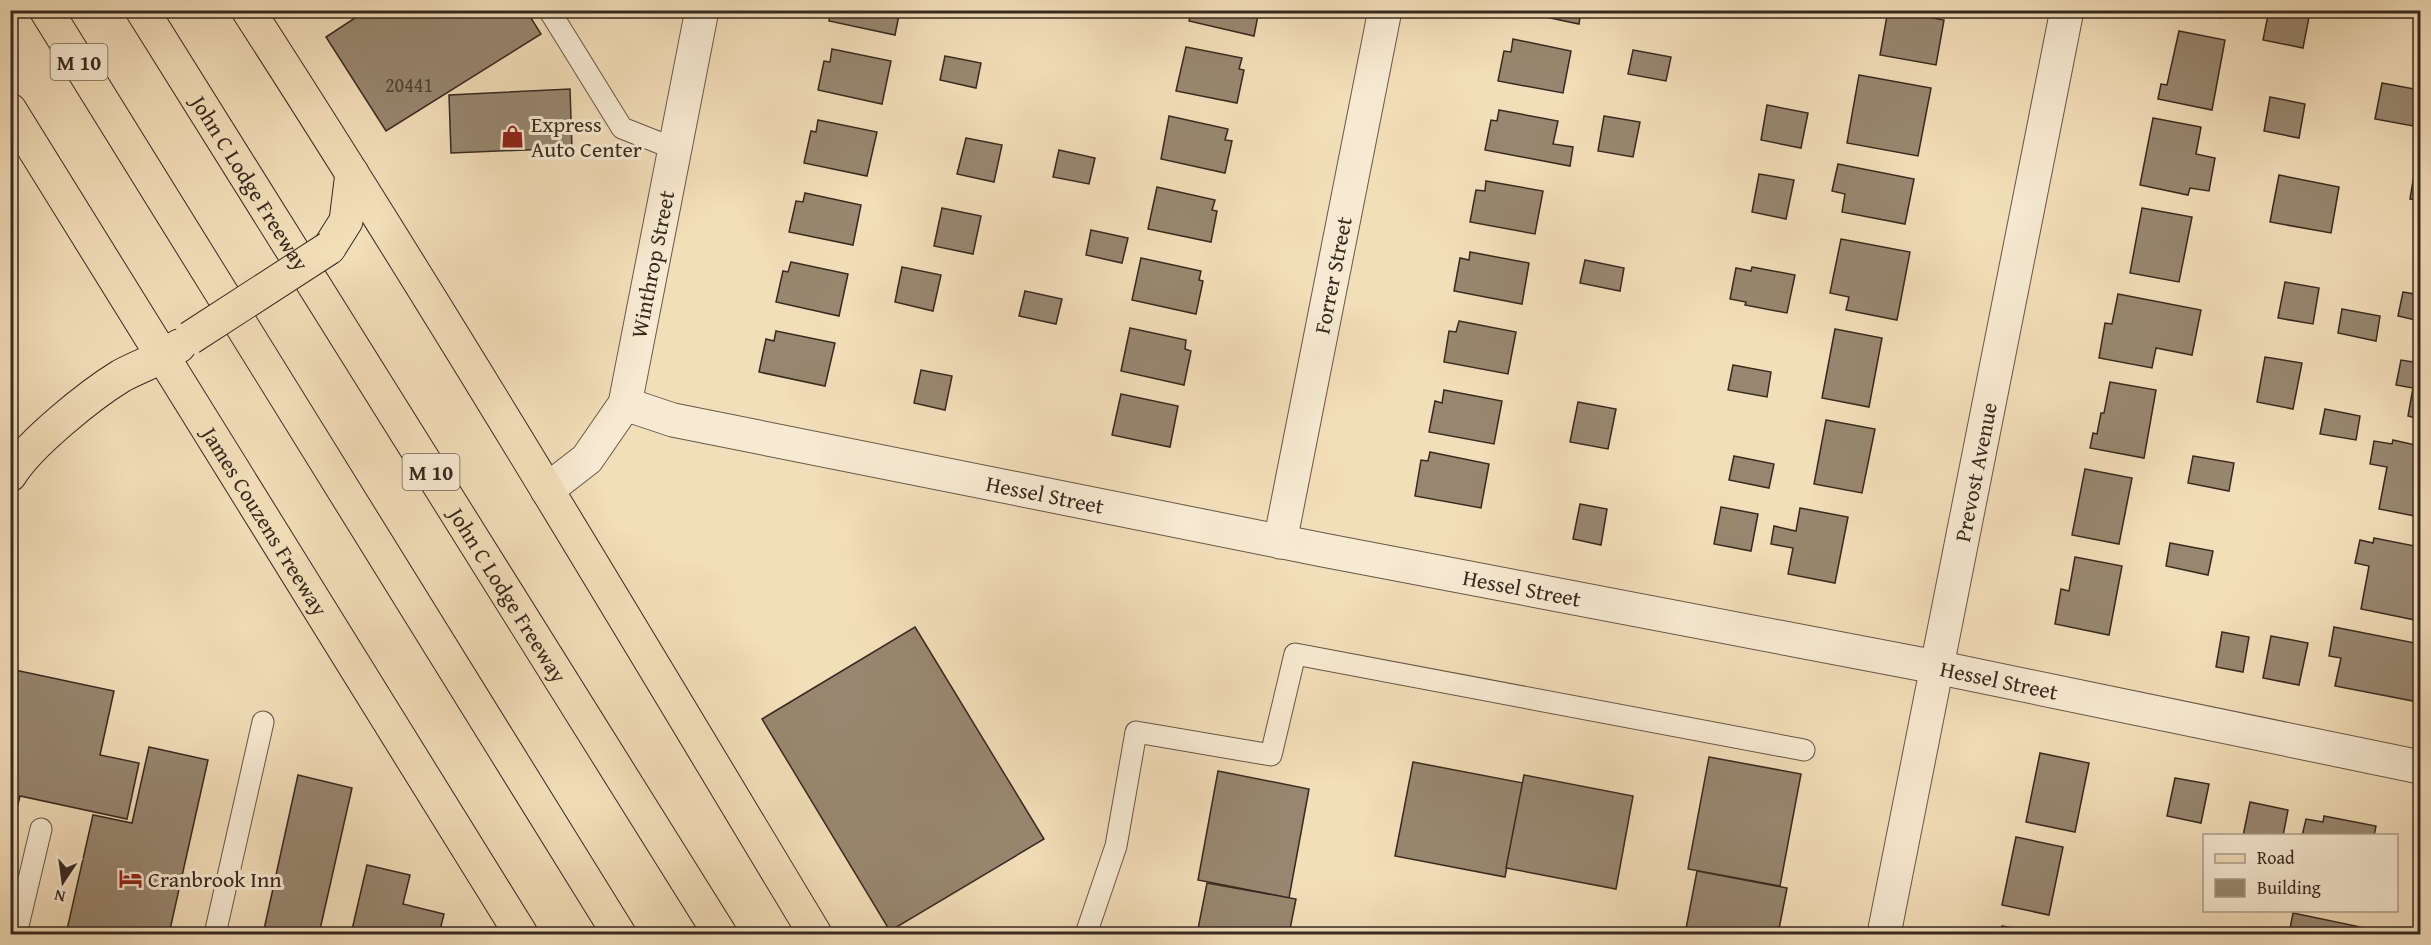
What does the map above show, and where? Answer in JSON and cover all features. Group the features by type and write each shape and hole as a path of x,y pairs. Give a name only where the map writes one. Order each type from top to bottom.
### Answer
{"main road":[{"name":"M 10","path":"45,10 619,934"},
{"name":"John C Lodge Freeway","path":"142,10 720,934"},
{"path":"248,10 352,172 548,490 815,934"},
{"name":"James Couzens Freeway","path":"10,110 162,359 521,934"},
{"path":"10,475 57,425 121,376 162,359 190,338 329,248 346,221 352,172"}],"street":[{"name":"Winthrop Street","path":"548,490 587,459 625,404 702,10"},
{"name":"Forrer Street","path":"1280,542 1385,10"},
{"name":"Prevost Avenue","path":"1884,934 2067,10"},
{"name":"Hessel Street","path":"625,404 673,420 1280,542 1936,667 2421,767"}],"lane":[{"path":"549,10 622,128 675,149"},
{"path":"1086,934 1116,846 1136,732 1271,755 1295,654 1804,750"},
{"path":"215,934 263,722"},
{"path":"16,934 41,829"}],"building":[{"path":"367,10 526,10 541,34 386,131 326,37"},
{"path":"831,10 900,10 895,35 829,21"},
{"path":"1192,10 1259,10 1254,36 1189,21"},
{"path":"1512,10 1581,10 1579,24"},
{"path":"1888,10 1944,20 1936,65 1880,55"},
{"path":"2182,10 2223,10 2222,18"},
{"path":"2269,10 2310,12 2303,48 2263,40"},
{"path":"2179,31 2225,40 2212,110 2158,99 2161,84 2167,85"},
{"path":"1513,39 1571,51 1563,93 1498,81 1504,51 1511,52"},
{"path":"1186,47 1242,58 1239,69 1244,70 1237,103 1176,91"},
{"path":"832,49 891,61 882,104 818,90 824,61 830,62"},
{"path":"1633,50 1671,57 1666,81 1628,74"},
{"path":"945,56 981,63 976,88 940,80"},
{"path":"1859,75 1931,88 1918,156 1847,143"},
{"path":"2382,83 2420,90 2413,126 2375,119"},
{"path":"570,89 572,148 451,153 449,95"},
{"path":"2270,97 2305,104 2299,138 2264,131"},
{"path":"1767,105 1808,113 1801,148 1761,140"},
{"path":"1499,110 1558,121 1553,144 1573,147 1570,166 1485,150 1491,120 1497,121"},
{"path":"1169,116 1228,129 1225,140 1232,141 1225,173 1161,159"},
{"path":"1604,116 1640,122 1633,157 1598,151"},
{"path":"2153,118 2201,127 2196,154 2215,158 2209,191 2190,188 2188,195 2140,185"},
{"path":"818,120 877,132 867,176 804,163 811,131 816,132"},
{"path":"966,138 1002,145 994,182 957,174"},
{"path":"1059,150 1095,158 1089,184 1053,177"},
{"path":"1838,164 1914,179 1905,224 1842,212 1845,194 1832,191"},
{"path":"1759,174 1794,180 1786,219 1752,212"},
{"path":"2279,175 2339,187 2331,233 2270,222"},
{"path":"2414,175 2420,176 2420,201 2410,199"},
{"path":"1486,181 1543,191 1535,234 1470,222 1476,190 1485,191"},
{"path":"1157,187 1215,200 1212,210 1217,211 1211,242 1148,229"},
{"path":"805,193 861,205 853,245 789,232 796,201 803,202"},
{"path":"942,208 981,216 973,254 934,246"},
{"path":"2142,208 2192,217 2179,282 2130,273"},
{"path":"1091,230 1128,238 1122,263 1086,255"},
{"path":"1841,239 1910,252 1897,320 1846,310 1849,297 1830,293"},
{"path":"1470,252 1529,263 1522,304 1454,291 1460,258 1469,260"},
{"path":"1141,258 1201,271 1199,280 1203,281 1196,314 1132,300"},
{"path":"1585,260 1624,268 1620,291 1580,283"},
{"path":"791,262 848,274 839,316 776,302 783,271 788,272"},
{"path":"902,267 941,275 933,311 895,302"},
{"path":"1752,267 1795,275 1787,313 1745,305 1746,302 1730,299 1736,268 1751,271"},
{"path":"2285,282 2319,288 2313,324 2278,318"},
{"path":"1025,291 1062,299 1056,324 1019,316"},
{"path":"2403,292 2420,295 2420,321 2398,316"},
{"path":"2118,294 2201,310 2192,355 2156,348 2152,368 2099,358 2105,323 2112,324"},
{"path":"2342,309 2380,316 2376,341 2338,333"},
{"path":"1459,321 1516,332 1508,374 1444,362 1449,331 1456,332"},
{"path":"1130,328 1186,340 1185,349 1191,351 1184,385 1121,371"},
{"path":"1835,329 1882,338 1869,407 1822,398"},
{"path":"776,331 835,343 825,386 759,372 766,339 774,341"},
{"path":"2416,345 2420,346 2420,419 2408,416 2413,388 2396,385 2401,360 2413,362"},
{"path":"2265,357 2302,363 2293,409 2257,402"},
{"path":"1733,365 1771,372 1767,397 1728,390"},
{"path":"921,370 952,376 945,410 914,403"},
{"path":"2110,382 2156,390 2144,458 2090,448 2093,433 2097,434 2101,413 2104,413"},
{"path":"1444,390 1502,401 1494,444 1429,432 1435,401 1442,403"},
{"path":"1121,394 1178,406 1170,447 1112,435"},
{"path":"1578,402 1616,409 1608,449 1570,442"},
{"path":"2325,409 2360,416 2356,440 2320,434"},
{"path":"1826,420 1875,429 1862,493 1814,484"},
{"path":"2393,440 2420,446 2420,517 2379,509 2387,467 2370,464 2374,441 2392,444"},
{"path":"1430,452 1489,464 1481,508 1415,496 1421,460 1428,461"},
{"path":"1734,456 1774,464 1769,488 1729,480"},
{"path":"2193,456 2234,463 2229,491 2188,483"},
{"path":"2085,469 2132,478 2119,544 2072,535"},
{"path":"1580,504 1607,509 1601,545 1573,539"},
{"path":"1721,507 1758,514 1751,551 1714,544"},
{"path":"1800,508 1848,517 1835,583 1788,574 1793,548 1771,544 1774,526 1796,531"},
{"path":"2374,538 2420,547 2420,621 2361,609 2369,566 2355,563 2360,540 2373,543"},
{"path":"2170,543 2213,551 2208,575 2166,566"},
{"path":"2075,557 2122,566 2109,635 2055,624 2061,589 2069,591"},
{"path":"915,627 1044,839 890,931 762,719"},
{"path":"2334,627 2420,644 2420,661 2413,701 2335,686 2341,658 2329,656"},
{"path":"2222,632 2249,637 2243,672 2216,667"},
{"path":"2271,636 2308,643 2299,685 2263,678"},
{"path":"10,669 114,691 100,755 139,763 127,819 20,796 10,837"},
{"name":"Cranbrook Inn","path":"149,747 208,760 169,934 66,934 93,815 132,823"},
{"path":"2040,753 2089,763 2075,832 2026,822"},
{"path":"1709,757 1801,774 1780,886 1688,869"},
{"path":"1413,762 1523,783 1505,877 1395,856"},
{"path":"1218,771 1309,789 1289,898 1198,880"},
{"path":"298,775 352,788 319,934 263,934"},
{"path":"1524,775 1633,796 1616,889 1506,868"},
{"path":"2175,778 2209,784 2201,823 2167,816"},
{"path":"2250,802 2288,810 2283,834 2243,834"},
{"path":"2324,816 2376,826 2374,834 2302,834 2306,819 2323,822"},
{"path":"2016,837 2063,847 2049,915 2002,905"},
{"path":"367,865 410,875 403,904 444,914 439,934 351,934"},
{"path":"1697,871 1787,888 1778,934 1685,934"},
{"path":"1207,883 1296,899 1289,934 1197,934"},
{"path":"2293,913 2375,930 2374,934 2289,934"},
{"path":"2002,926 2045,934 2000,934"}],"place":[{"name":"Express Auto Center","path":"513,137"},
{"name":"Cranbrook Inn","path":"130,879"}]}
